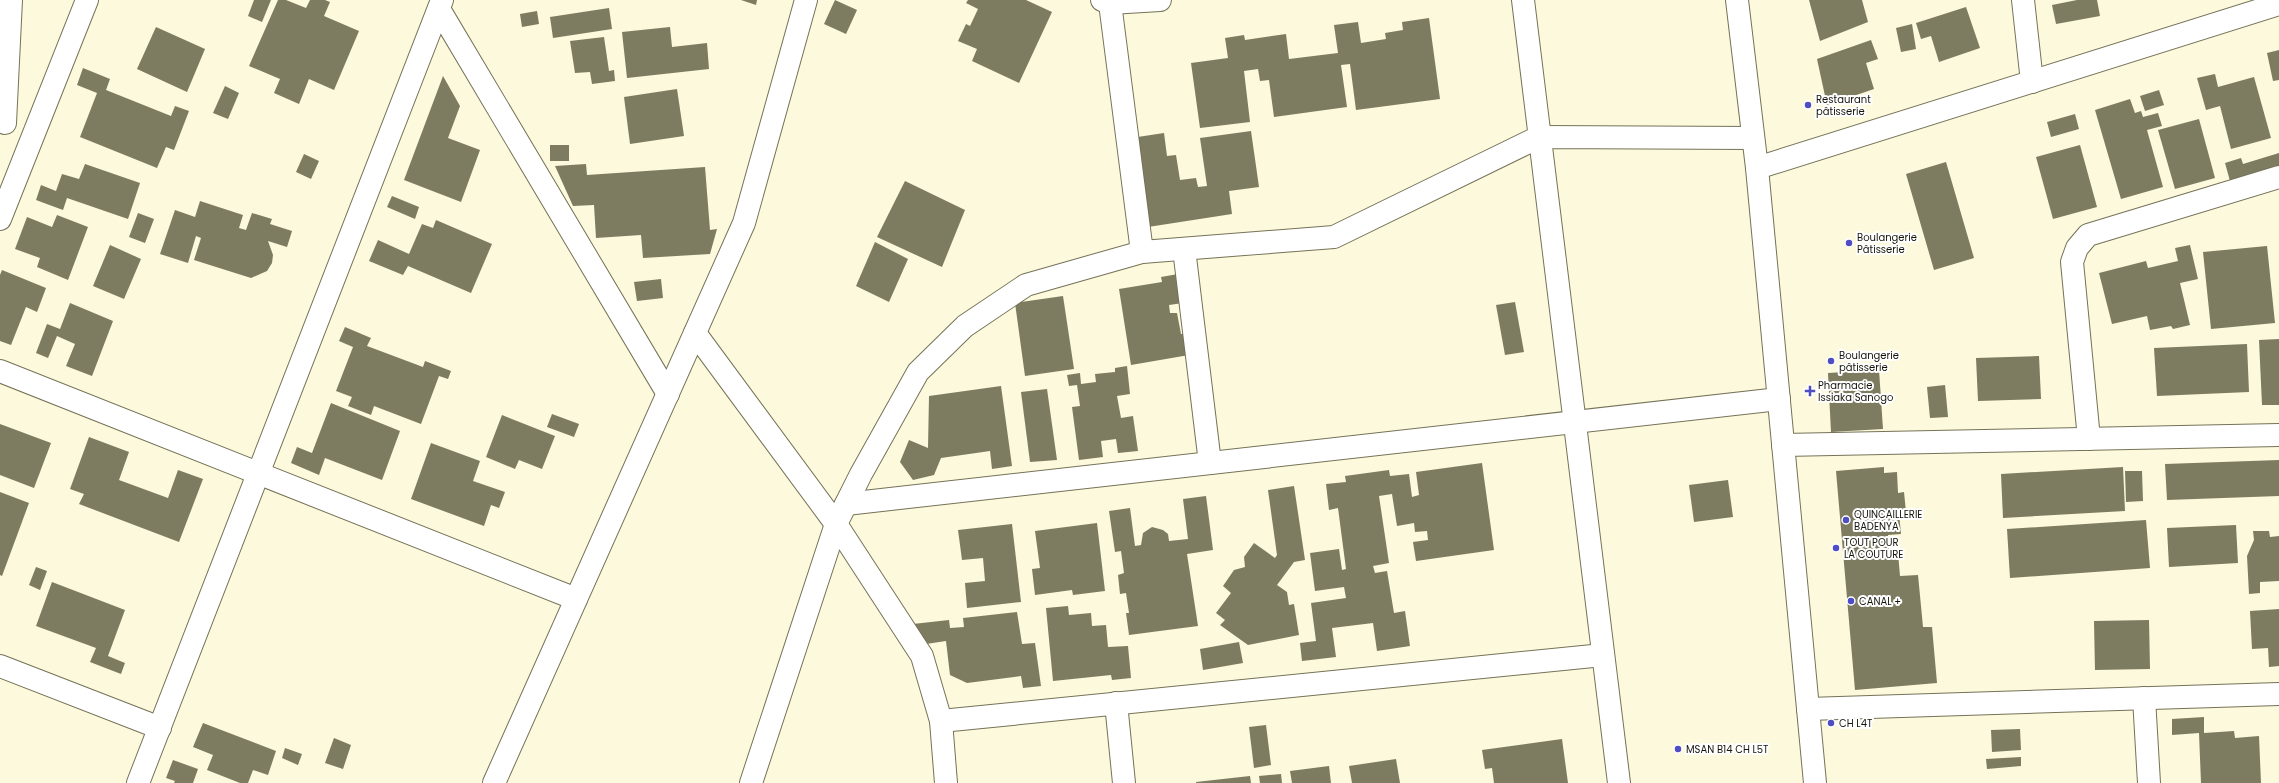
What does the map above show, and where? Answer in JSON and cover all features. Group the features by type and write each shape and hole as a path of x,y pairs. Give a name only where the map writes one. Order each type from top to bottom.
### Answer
{"street":[{"path":"11,0 3,123 39,126"},
{"path":"0,219 39,126 87,0"},
{"path":"494,783 744,223 806,0"},
{"path":"1142,252 1108,1 1160,0"},
{"path":"1523,0 1619,783"},
{"path":"1737,0 1757,168 1816,783"},
{"path":"2023,0 2032,82"},
{"path":"1757,168 2279,4"},
{"path":"440,5 668,394"},
{"path":"138,783 440,5"},
{"path":"752,783 836,524 861,474 918,372 966,326 1026,285 1142,252 1334,237 1539,137 1753,138"},
{"path":"2089,439 2072,262 2077,248 2088,235 2279,178"},
{"path":"1184,249 1210,463"},
{"path":"695,333 836,524 922,656 941,721 943,782"},
{"path":"0,371 576,599"},
{"path":"846,504 1778,399"},
{"path":"1783,445 2279,435"},
{"path":"941,721 1603,655"},
{"path":"0,666 160,728"},
{"path":"1808,709 2279,694"},
{"path":"2144,698 2149,783"},
{"path":"1116,703 1124,783"}],"building":[{"path":"254,0 271,0 262,22 248,16"},
{"path":"278,0 286,0 306,8 310,0 325,0 330,2 324,16 359,31 334,90 309,79 299,104 274,93 280,79 249,66"},
{"path":"741,0 757,0 756,5"},
{"path":"835,0 857,10 846,34 824,24"},
{"path":"968,0 1026,0 1052,12 1019,83 972,61 977,49 958,41 966,24 970,26 978,9 966,3"},
{"path":"1809,0 1862,0 1868,22 1820,41"},
{"path":"2077,0 2097,0 2100,16 2056,24 2052,5"},
{"path":"1966,7 1980,48 1939,62 1931,36 1921,39 1916,23"},
{"path":"609,8 612,29 553,38 550,17"},
{"path":"537,11 539,24 522,27 520,14"},
{"path":"1429,18 1440,99 1356,110 1350,64 1341,65 1347,107 1274,117 1269,80 1260,81 1258,69 1244,71 1250,122 1200,128 1191,63 1228,58 1225,38 1244,35 1245,40 1286,34 1289,59 1338,53 1334,25 1358,22 1361,43 1386,39 1385,33 1403,30 1402,22"},
{"path":"1912,24 1916,49 1901,52 1896,28"},
{"path":"156,27 205,49 187,92 137,69"},
{"path":"670,27 672,47 707,43 709,69 627,78 622,32"},
{"path":"604,37 609,71 614,70 615,81 592,84 590,72 575,73 570,41"},
{"path":"1871,40 1878,59 1866,63 1874,89 1827,105 1817,59"},
{"path":"2279,50 2279,80 2273,81 2267,53"},
{"path":"83,68 110,79 106,90 171,116 175,106 189,111 174,150 166,147 157,168 80,137 97,93 77,85"},
{"path":"2215,74 2218,87 2254,77 2271,138 2231,149 2220,106 2206,110 2197,78"},
{"path":"443,76 460,106 448,138 480,150 461,202 404,180"},
{"path":"225,86 239,93 228,119 213,113"},
{"path":"677,89 684,136 630,144 624,97"},
{"path":"2159,90 2164,105 2145,111 2140,96"},
{"path":"2130,99 2135,113 2141,111 2143,117 2158,113 2162,126 2147,130 2163,187 2121,199 2095,110"},
{"path":"2075,114 2079,129 2051,137 2047,122"},
{"path":"2199,119 2215,178 2175,189 2158,130"},
{"path":"1251,131 1259,187 1229,191 1232,214 1148,227 1131,138 1164,133 1167,156 1176,155 1180,180 1196,178 1198,187 1207,186 1200,138"},
{"path":"550,145 569,145 569,161 550,161"},
{"path":"2080,145 2097,207 2053,219 2036,157"},
{"path":"2279,153 2279,167 2230,181 2225,163 2241,158 2243,164"},
{"path":"304,154 319,161 311,179 296,172"},
{"path":"1946,162 1974,258 1934,270 1906,174"},
{"path":"85,164 140,183 128,219 67,198 63,210 36,200 41,185 56,191 62,174 79,179"},
{"path":"586,164 587,175 705,167 710,230 717,229 710,254 643,258 641,235 596,238 594,205 573,206 555,166"},
{"path":"905,181 965,210 942,267 877,237"},
{"path":"392,196 419,207 415,219 387,207"},
{"path":"200,201 243,215 239,228 246,230 252,213 272,219 270,224 292,231 287,247 268,241 273,255 272,263 267,271 251,278 194,260 201,238 196,236 188,263 160,254 175,210 195,217"},
{"path":"138,213 154,219 145,243 129,237"},
{"path":"57,215 88,227 68,280 37,267 40,258 15,249 27,217 52,227"},
{"path":"436,220 492,244 471,293 408,266 403,275 369,261 378,240 409,254 422,224 433,228"},
{"path":"875,242 908,259 889,302 856,286"},
{"path":"110,245 141,259 124,299 93,286"},
{"path":"2190,245 2198,279 2180,283 2190,325 2173,329 2171,326 2150,330 2147,316 2112,324 2099,273 2146,261 2148,268 2178,261 2175,248"},
{"path":"2267,246 2275,323 2211,329 2203,252"},
{"path":"2,270 46,288 37,312 26,307 11,345 0,341 0,275"},
{"path":"1178,274 1183,303 1169,305 1170,313 1177,313 1181,334 1186,334 1189,355 1131,365 1119,289 1162,282 1161,277"},
{"path":"661,279 663,298 637,301 634,282"},
{"path":"1063,296 1074,369 1025,376 1015,303"},
{"path":"1515,302 1524,352 1505,355 1496,305"},
{"path":"70,303 113,321 92,376 66,366 75,344 57,336 48,358 36,353 47,324 60,329"},
{"path":"345,327 371,338 367,346 423,367 425,361 451,371 448,379 439,376 421,424 374,406 371,415 348,406 352,397 336,391 353,347 339,341"},
{"path":"2279,339 2279,405 2262,405 2259,340"},
{"path":"2247,344 2249,392 2157,396 2154,348"},
{"path":"2039,356 2041,399 1978,401 1976,358"},
{"path":"1127,366 1130,394 1117,396 1121,418 1133,416 1138,451 1118,453 1116,439 1101,441 1103,457 1079,460 1072,407 1080,406 1077,385 1069,386 1067,375 1080,373 1081,384 1096,382 1095,374 1115,372 1115,368"},
{"path":"1879,370 1883,429 1831,432 1828,373"},
{"path":"1945,385 1948,417 1930,418 1927,387"},
{"path":"1001,386 1012,466 992,469 990,451 941,458 934,475 913,480 900,462 909,440 928,448 929,396"},
{"path":"1047,389 1057,460 1030,462 1021,392"},
{"path":"331,403 400,431 382,480 325,458 319,475 291,463 297,447 312,453"},
{"path":"552,414 579,424 574,437 547,427"},
{"path":"502,415 555,436 542,469 519,460 515,469 486,457"},
{"path":"0,424 51,443 34,488 0,475"},
{"path":"89,437 129,452 119,480 168,498 178,470 203,479 179,542 79,504 84,494 70,489"},
{"path":"431,443 480,461 473,481 505,492 499,508 491,505 484,526 411,499"},
{"path":"2279,460 2279,496 2167,500 2165,464"},
{"path":"1482,463 1494,550 1416,561 1413,542 1428,540 1427,531 1415,532 1414,523 1397,526 1392,494 1379,496 1389,563 1373,566 1375,573 1387,571 1394,613 1405,611 1410,646 1377,651 1373,623 1332,628 1336,657 1302,661 1300,643 1316,641 1311,603 1346,598 1344,587 1315,591 1310,553 1339,549 1342,570 1346,569 1338,508 1329,510 1326,484 1346,482 1345,476 1389,470 1390,476 1409,474 1412,497 1419,495 1416,472"},
{"path":"1884,467 1884,473 1897,472 1898,493 1904,492 1906,512 1899,513 1901,534 1888,535 1889,553 1898,553 1900,576 1918,575 1923,627 1932,627 1937,683 1855,690 1836,471"},
{"path":"2123,467 2125,511 2003,518 2001,474"},
{"path":"2125,471 2142,471 2143,501 2126,502"},
{"path":"1728,480 1733,517 1694,522 1689,485"},
{"path":"1294,486 1305,560 1294,562 1277,585 1287,592 1289,605 1294,604 1299,635 1248,645 1220,625 1225,620 1216,613 1231,593 1223,586 1234,570 1245,567 1244,557 1254,543 1275,558 1277,555 1268,490"},
{"path":"0,492 29,503 2,576 0,575"},
{"path":"1206,496 1213,550 1187,554 1198,626 1129,635 1126,613 1129,613 1126,593 1120,594 1118,575 1124,573 1121,551 1115,552 1109,511 1130,508 1135,546 1141,545 1143,533 1152,527 1163,530 1168,534 1169,541 1188,539 1183,499"},
{"path":"2146,520 2150,568 2010,578 2007,529"},
{"path":"1097,523 1105,591 1073,595 1072,590 1035,595 1032,569 1040,568 1035,531"},
{"path":"1012,524 1021,602 967,608 965,583 985,581 983,558 962,560 958,530"},
{"path":"2236,525 2238,563 2169,567 2167,528"},
{"path":"2253,531 2269,531 2270,537 2279,536 2279,581 2260,582 2260,593 2249,594 2247,556 2254,540"},
{"path":"36,567 47,571 40,590 29,585"},
{"path":"52,582 125,610 108,656 125,663 121,674 90,662 96,648 36,626"},
{"path":"1068,606 1069,615 1091,613 1092,626 1106,625 1108,647 1128,646 1131,678 1112,680 1111,675 1053,681 1046,608"},
{"path":"2279,609 2279,666 2269,667 2268,648 2252,649 2250,611"},
{"path":"1017,612 1022,644 1035,643 1041,686 1023,688 1021,676 967,683 950,675 946,641 926,644 913,624 949,620 950,628 964,627 963,618"},
{"path":"2149,620 2150,669 2095,670 2094,621"},
{"path":"1239,642 1243,663 1203,670 1200,649"},
{"path":"2204,717 2204,733 2234,731 2235,738 2259,736 2261,783 2201,783 2199,733 2172,735 2172,719"},
{"path":"203,723 276,751 268,775 253,770 248,783 240,783 207,770 213,755 193,747"},
{"path":"1266,725 1271,765 1254,768 1249,727"},
{"path":"2020,729 2021,750 1992,752 1991,730"},
{"path":"334,738 351,745 343,769 325,763"},
{"path":"1562,739 1568,783 1494,783 1492,768 1485,769 1482,750"},
{"path":"285,748 302,754 298,765 282,758"},
{"path":"2021,757 2021,766 1987,769 1986,759"},
{"path":"1396,759 1400,783 1352,783 1349,766"},
{"path":"173,760 198,769 193,783 174,783 175,781 166,778"},
{"path":"1329,766 1331,783 1292,783 1290,771"},
{"path":"1281,774 1282,783 1260,783 1259,776"},
{"path":"1250,776 1251,783 1196,783 1196,782"}],"place":[{"name":"Restaurant pâtisserie","path":"1808,105"},
{"name":"Boulangerie Pâtisserie","path":"1849,243"},
{"name":"Boulangerie pâtisserie","path":"1831,361"},
{"name":"Pharmacie Issiaka Sanogo","path":"1810,391"},
{"name":"QUINCAILLERIE BADENYA","path":"1846,520"},
{"name":"TOUT POUR LA COUTURE","path":"1836,548"},
{"name":"CANAL +","path":"1851,601"},
{"name":"CH L4T","path":"1831,723"},
{"name":"MSAN B14 CH L5T","path":"1678,749"}]}
